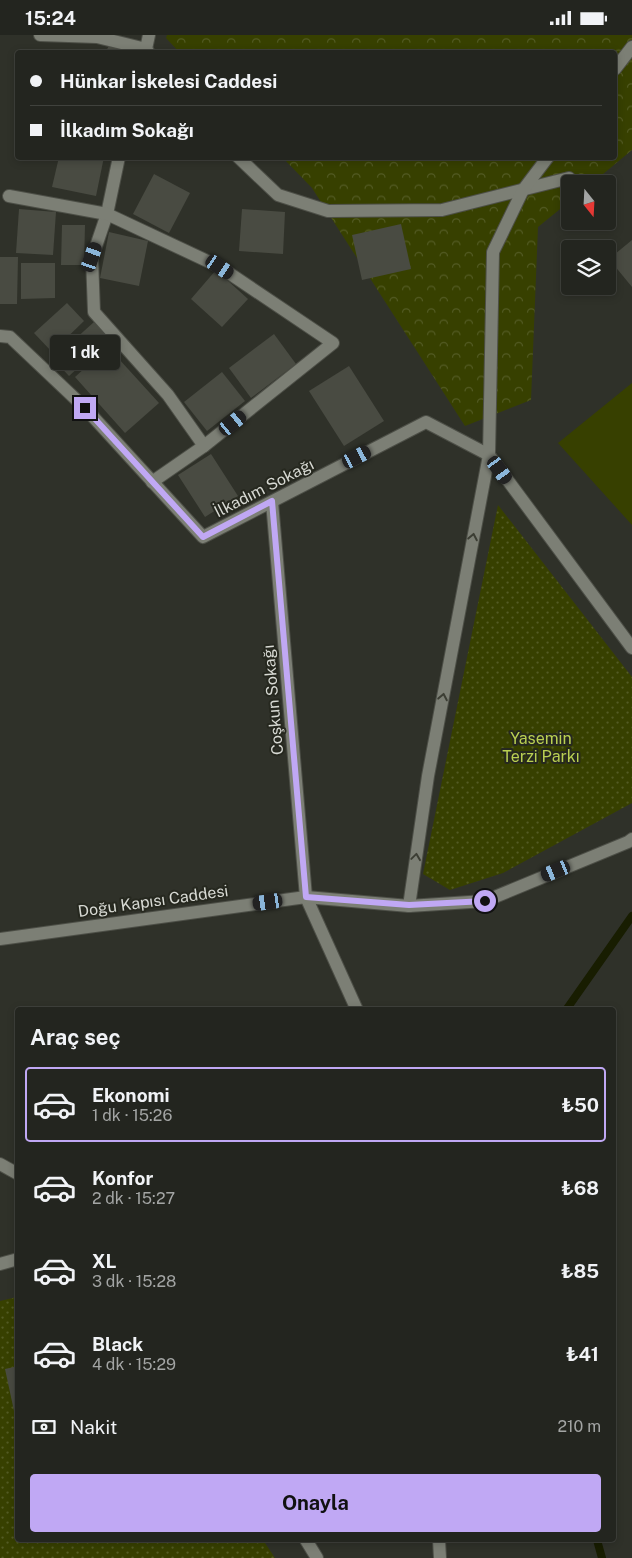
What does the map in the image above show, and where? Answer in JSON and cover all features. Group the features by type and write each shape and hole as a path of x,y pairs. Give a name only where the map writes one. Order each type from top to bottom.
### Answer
{"street":[{"path":"40,35 97,37 143,50"},
{"path":"147,50 149,35"},
{"path":"617,66 632,47"},
{"path":"118,160 107,214 92,257 94,312 168,395 204,446"},
{"path":"241,160 278,195 328,211 442,210 561,180"},
{"path":"409,905 428,775 489,455 493,252 523,190 546,160"},
{"path":"9,196 107,214 220,267 333,343 204,446 152,482"},
{"name":"İlkadım Sokağı","path":"0,336 10,337 85,408 203,537 426,422 489,455"},
{"path":"489,455 632,648"},
{"name":"Coşkun Sokağı","path":"272,501 306,897"},
{"name":"Doğu Kapısı Caddesi","path":"0,939 306,897 409,905 485,901 632,839"},
{"path":"306,897 357,1007"},
{"path":"0,1164 15,1172"},
{"path":"0,1264 15,1260"},
{"path":"307,1542 317,1558"},
{"path":"439,1542 440,1558"}],"green space":[{"path":"167,35 632,35 632,150 602,175 561,175 561,208 538,227 531,400 465,426 312,188 285,160 617,160 617,50 177,50 166,38"},
{"path":"632,383 632,525 558,443"},
{"name":"Yasemin Terzi Parkı","path":"498,505 632,677 632,803 503,873 450,890 423,874"},
{"path":"15,1297 15,1542 264,1542 275,1558 0,1558 0,1301"}],"building":[{"path":"111,42 125,50 107,50"},
{"path":"58,160 103,160 96,196 52,187"},
{"path":"154,174 190,193 169,233 133,214"},
{"path":"19,209 56,212 53,255 16,253"},
{"path":"242,209 285,212 283,254 239,251"},
{"path":"401,224 411,269 362,280 352,235"},
{"path":"62,225 85,225 84,265 61,265"},
{"path":"109,232 148,241 139,286 100,278"},
{"path":"632,240 632,287 616,268 616,253"},
{"path":"0,257 18,257 17,304 0,304"},
{"path":"21,263 55,263 55,298 21,299"},
{"path":"216,270 248,299 222,327 191,299"},
{"path":"67,303 84,321 52,352 34,333"},
{"path":"94,322 110,339 69,376 53,359"},
{"path":"274,334 296,364 251,398 229,368"},
{"path":"108,347 159,403 125,433 75,377"},
{"path":"349,366 384,421 344,446 309,391"},
{"path":"222,372 245,401 207,431 184,402"},
{"path":"211,454 238,496 205,517 178,475"},
{"path":"15,1367 15,1416 5,1369"}],"waterway":[{"path":"568,1007 632,916"},
{"path":"598,1542 602,1558"}],"route":[{"path":"85,408 203,537 272,501 306,897 409,905 485,901"}]}
